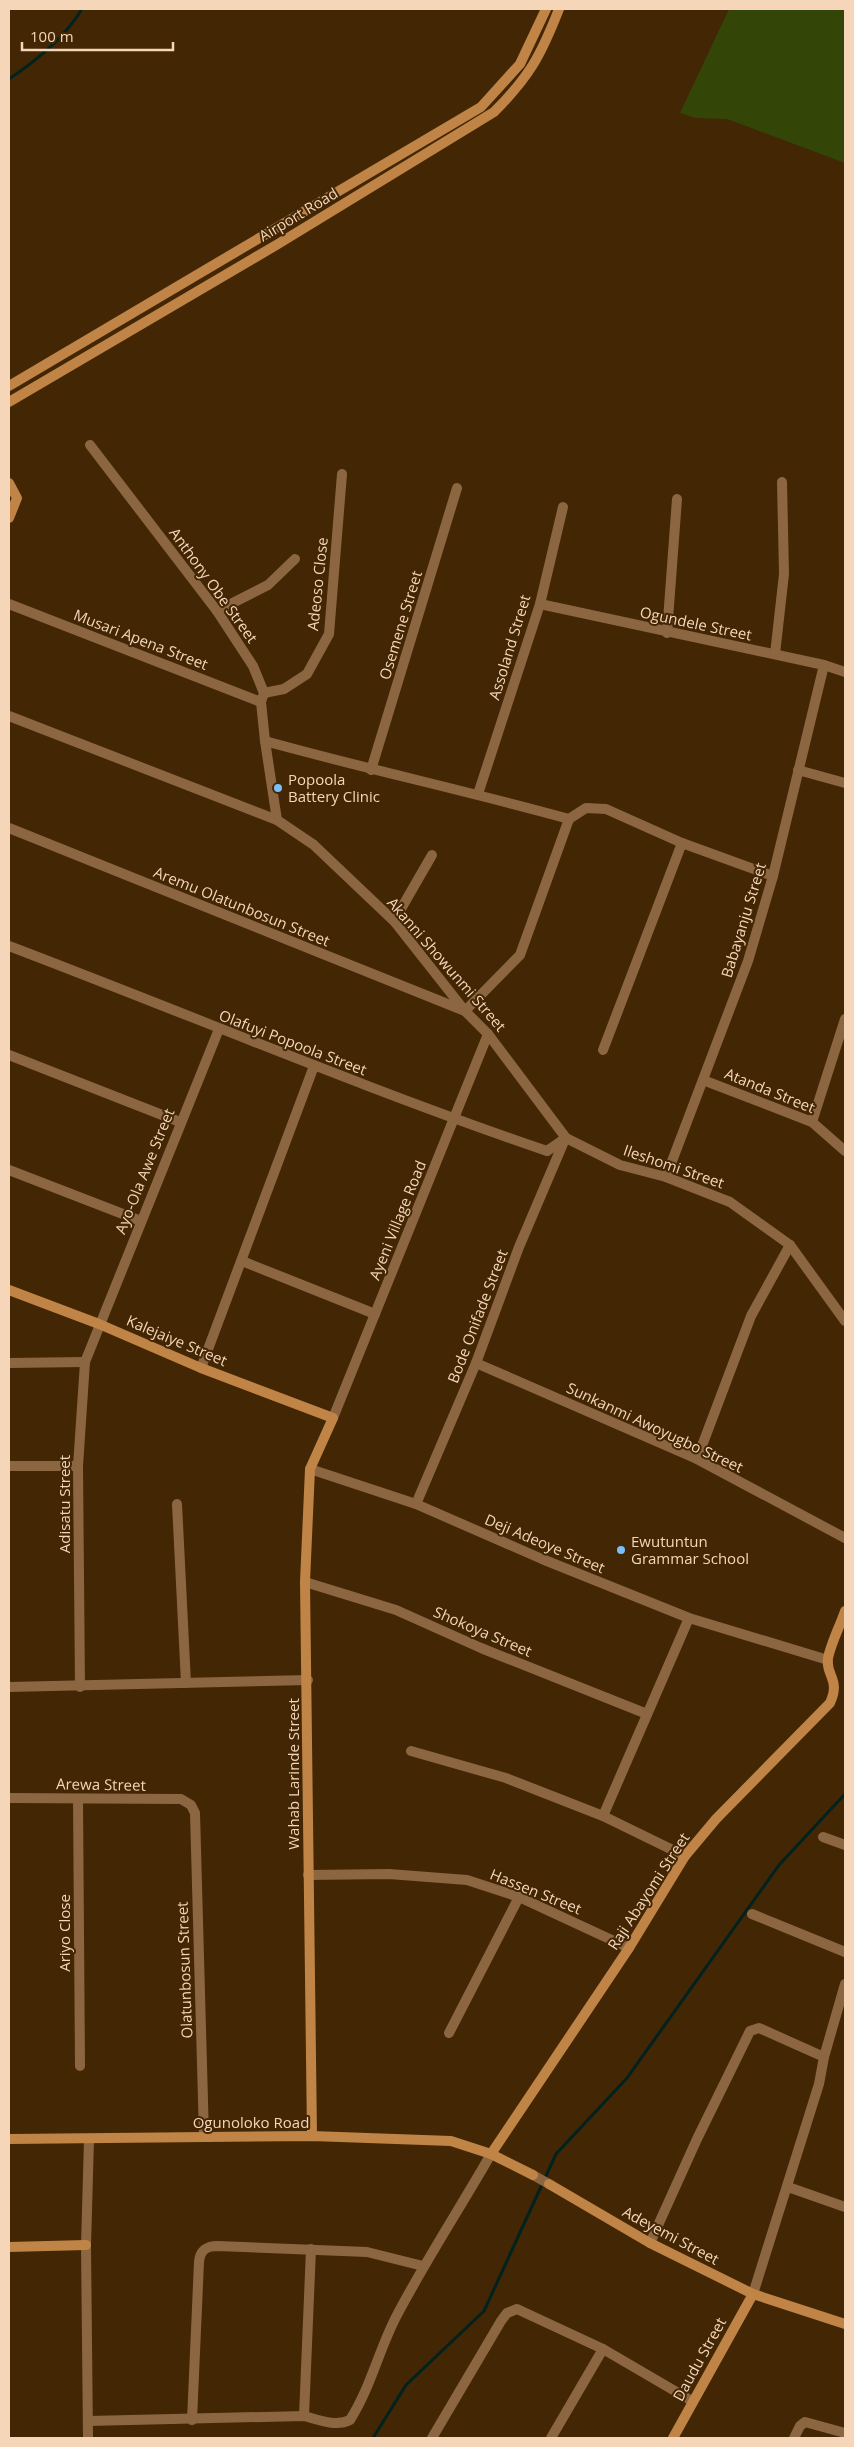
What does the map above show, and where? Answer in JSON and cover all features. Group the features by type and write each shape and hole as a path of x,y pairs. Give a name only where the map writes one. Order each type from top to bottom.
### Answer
{"street":[{"name":"Airport Road","path":"9,386 481,107 520,64 546,9"},
{"name":"Airport Road","path":"9,402 278,244 494,112 518,87 535,65 559,9"},
{"name":"Anthony Obe Street","path":"90,445 217,611 252,666 263,698 265,741 277,820"},
{"name":"Adeoso Close","path":"263,698 284,689 307,674 329,634 342,474"},
{"path":"775,654 784,574 782,482"},
{"path":"9,483 17,498 9,518"},
{"name":"Osemene Street","path":"371,770 457,488"},
{"path":"667,633 677,499"},
{"name":"Assoland Street","path":"478,794 540,604 563,507"},
{"path":"217,611 268,585 295,558"},
{"name":"Musari Apena Street","path":"9,604 263,698"},
{"name":"Ogundele Street","path":"540,604 667,633 775,654 824,665 845,672"},
{"name":"Babayanju Street","path":"666,1177 748,961 773,876 824,665"},
{"name":"Akanni Showunmi Street","path":"9,716 277,820 314,845 394,921 465,1011 488,1034 566,1138"},
{"path":"265,741 371,770 478,794 569,819"},
{"path":"798,770 845,784"},
{"path":"465,1011 520,955 569,819 586,808 606,809 682,843 773,876"},
{"name":"Aremu Olatunbosun Street","path":"9,828 465,1011"},
{"path":"603,1050 682,843"},
{"path":"394,921 432,855"},
{"name":"Olafuyi Popoola Street","path":"9,946 218,1029 454,1119 547,1151 566,1138"},
{"path":"812,1122 845,1019"},
{"name":"Ayo-Ola Awe Street","path":"99,1324 218,1029"},
{"name":"Ayeni Village Road","path":"333,1418 488,1034"},
{"path":"9,1055 180,1122"},
{"path":"200,1368 242,1261 314,1066"},
{"name":"Atanda Street","path":"703,1080 812,1122 845,1151"},
{"name":"Ileshomi Street","path":"566,1138 620,1165 666,1177 730,1202 790,1245 845,1321"},
{"name":"Bode Onifade Street","path":"416,1504 476,1363 519,1247 566,1138"},
{"path":"9,1170 141,1221"},
{"path":"697,1459 751,1316 790,1245"},
{"path":"242,1261 375,1314"},
{"name":"Kalejaiye Street","path":"9,1290 99,1324 200,1368 333,1418"},
{"name":"Adisatu Street","path":"80,1687 78,1466 86,1362 99,1324"},
{"path":"9,1363 86,1362"},
{"name":"Sunkanmi Awoyugbo Street","path":"476,1363 697,1459 845,1538"},
{"name":"Wahab Larinde Street","path":"312,2136 308,1875 308,1680 305,1582 310,1469 333,1418"},
{"path":"9,1466 78,1466"},
{"name":"Deji Adeoye Street","path":"310,1469 416,1504 542,1560 689,1618 828,1660"},
{"path":"177,1504 186,1683"},
{"name":"Shokoya Street","path":"305,1582 396,1610 481,1648 647,1714"},
{"path":"828,1660 845,1611"},
{"path":"603,1816 639,1737 647,1714 689,1618"},
{"name":"Raji Abayomi Street","path":"492,2154 629,1948 685,1856 716,1819 830,1703 835,1692 835,1684 828,1660"},
{"path":"9,1687 80,1687 308,1680"},
{"path":"411,1751 506,1778 603,1816 685,1856"},
{"name":"Arewa Street","path":"9,1798 181,1799 191,1804"},
{"name":"Ariyo Close","path":"78,1799 80,2066"},
{"name":"Olatunbosun Street","path":"191,1804 195,1813 204,2136"},
{"path":"823,1837 845,1845"},
{"name":"Hassen Street","path":"308,1875 389,1874 467,1880 519,1897 629,1948"},
{"path":"449,2033 519,1897"},
{"path":"752,1914 845,1952"},
{"path":"753,2294 788,2188 819,2084 824,2057 845,1984"},
{"path":"650,2243 697,2139 750,2031 759,2028 824,2057"},
{"name":"Ogunoloko Road","path":"9,2140 312,2136 451,2141 492,2154"},
{"path":"88,2438 86,2245 89,2140"},
{"path":"88,2421 304,2416 335,2424 350,2420 374,2370 396,2316 423,2266 492,2154"},
{"name":"Adeyemi Street","path":"492,2154 549,2184 650,2243 753,2294 845,2324"},
{"path":"788,2188 845,2206"},
{"path":"9,2247 86,2245"},
{"path":"192,2420 199,2262 200,2255 204,2249 210,2246 367,2252 423,2266"},
{"path":"304,2416 311,2249"},
{"name":"Daudu Street","path":"673,2438 753,2294"},
{"path":"432,2438 501,2321 512,2310 524,2312 603,2349 692,2401"},
{"path":"551,2438 603,2349"},
{"path":"794,2438 800,2426 805,2422 815,2423 845,2433"}],"green space":[{"path":"729,9 845,9 845,163 727,119 695,118 680,113"}],"waterway":[{"path":"9,79 59,39 82,9"},
{"path":"373,2438 406,2385 484,2311 556,2154 627,2078 779,1865 845,1794"}],"place":[{"name":"Popoola Battery Clinic","path":"278,788"},
{"name":"Ewutuntun Grammar School","path":"621,1550"}]}
